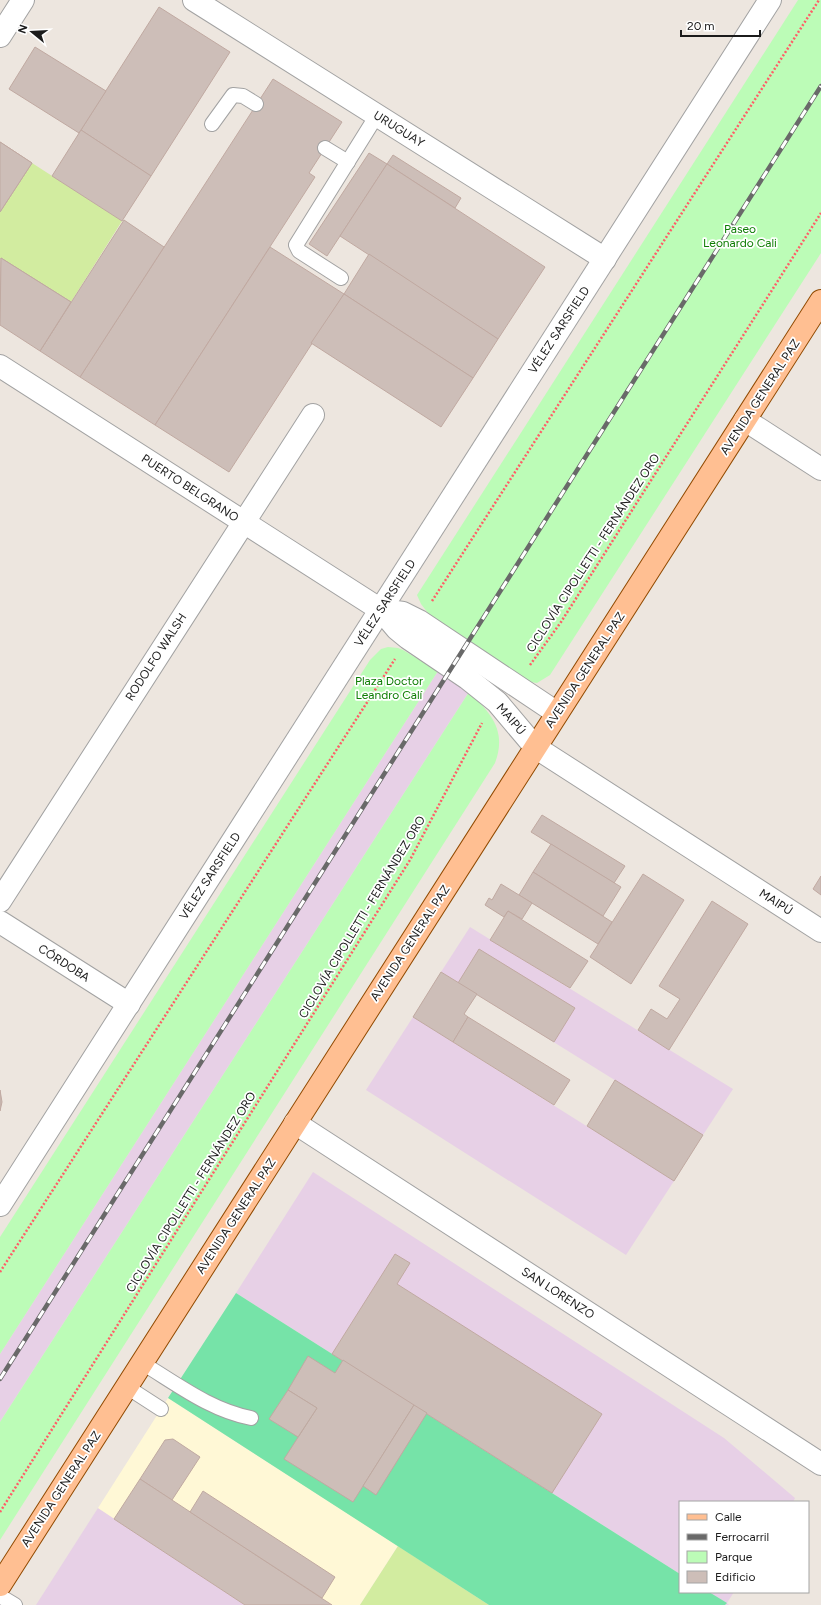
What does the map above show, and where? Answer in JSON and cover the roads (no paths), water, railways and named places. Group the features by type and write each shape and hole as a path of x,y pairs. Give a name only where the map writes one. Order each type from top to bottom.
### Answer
{"main road":[{"name":"AVENIDA GENERAL PAZ","path":"0,1585 821,302"}],"street":[{"path":"0,36 23,0"},
{"name":"URUGUAY","path":"194,0 605,259"},
{"name":"VÉLEZ SARSFIELD","path":"0,1205 770,0"},
{"name":"PUERTO BELGRANO","path":"0,366 380,610"},
{"name":"RODOLFO WALSH","path":"0,901 243,521 313,415"},
{"path":"745,420 821,469"},
{"name":"MAIPÚ","path":"380,610 396,629 413,630 512,684 557,713"},
{"name":"MAIPÚ","path":"413,630 467,678 497,702 535,747 821,931"},
{"name":"CÓRDOBA","path":"0,922 128,1004"},
{"name":"SAN LORENZO","path":"295,1123 821,1464"}],"lane":[{"path":"212,124 230,97 233,95 243,96 256,104"},
{"path":"341,278 299,251 296,245 377,115"},
{"path":"325,148 348,162"},
{"path":"142,1363 213,1406 230,1414 251,1418"},
{"path":"127,1387 161,1409"},
{"path":"0,1596 15,1605"}],"railway":[{"path":"0,1379 821,86"}],"park label":[{"name":"Paseo Leonardo Cali","path":"740,236"},
{"name":"Plaza Doctor Leandro Calí","path":"389,688"}]}
